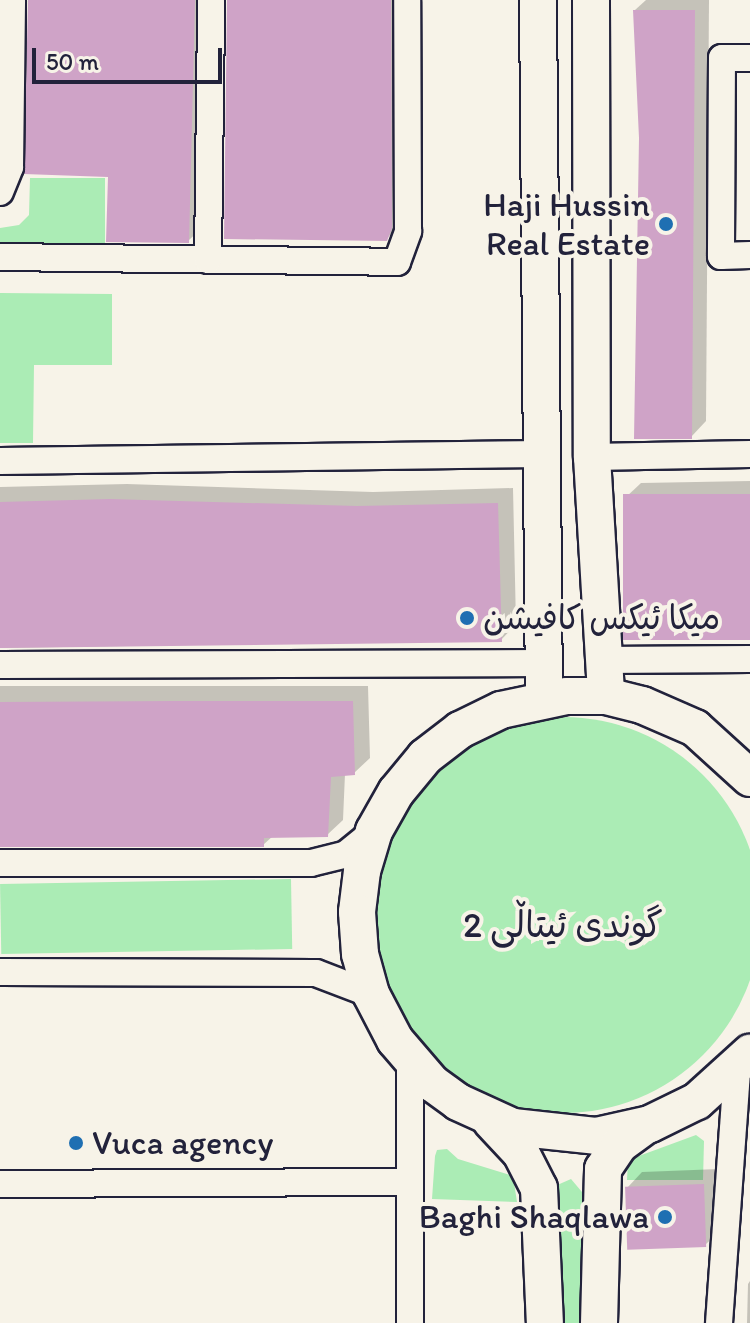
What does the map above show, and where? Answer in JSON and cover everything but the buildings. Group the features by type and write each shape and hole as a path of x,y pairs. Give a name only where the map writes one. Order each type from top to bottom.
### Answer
{"street":[{"path":"0,192 10,167 12,0"},
{"path":"208,260 211,0"},
{"path":"0,257 397,262 408,231 407,0"},
{"path":"538,0 544,454 543,681"},
{"path":"591,0 592,457 601,660 606,696"},
{"path":"750,58 722,58 721,256 750,255"},
{"path":"0,461 544,454"},
{"path":"592,457 750,454"},
{"path":"601,660 750,659"},
{"path":"0,665 543,681 642,705 695,728 750,778"},
{"path":"543,681 501,710 460,730 425,757 396,792 374,831 357,912 360,954 371,994 410,1060 432,1083 486,1117 521,1153 539,1188 545,1323"},
{"path":"0,863 311,863 346,854 374,831"},
{"path":"0,972 316,973 371,994"},
{"path":"410,1060 410,1323"},
{"path":"599,1323 603,1169 619,1145 650,1124 697,1101 743,1061"},
{"path":"719,1323 739,1186 743,1061"},
{"path":"486,1117 567,1136 650,1124"},
{"path":"0,1184 410,1182"}],"green space":[{"path":"30,178 105,178 105,248 0,248 0,228 19,225 29,215"},
{"path":"0,293 112,294 112,365 34,365 33,443 0,443"},
{"path":"563,717 602,720 639,732 673,750 703,775 728,805 746,839 758,876 761,915 758,954 746,991 728,1025 703,1055 673,1080 639,1098 602,1110 563,1113 524,1110 487,1098 453,1080 423,1055 398,1025 380,991 368,954 365,915 368,876 380,839 398,805 423,775 453,750 487,732 524,720"},
{"path":"291,879 292,949 1,954 0,884"},
{"path":"696,1135 704,1141 703,1180 627,1180 628,1160"},
{"path":"447,1149 458,1159 513,1176 517,1202 432,1199 435,1156 437,1150"},
{"path":"571,1179 582,1192 582,1323 556,1323 555,1186"}],"place":[{"name":"Haji Hussin Real Estate","path":"666,224"},
{"name":"میکا ئیکس کافیشن","path":"467,618"},
{"name":"Vuca agency","path":"76,1143"},
{"name":"Baghi Shaqlawa","path":"665,1217"}],"district":[{"name":"گوندی ئیتاڵی 2","path":"563,925"}]}
